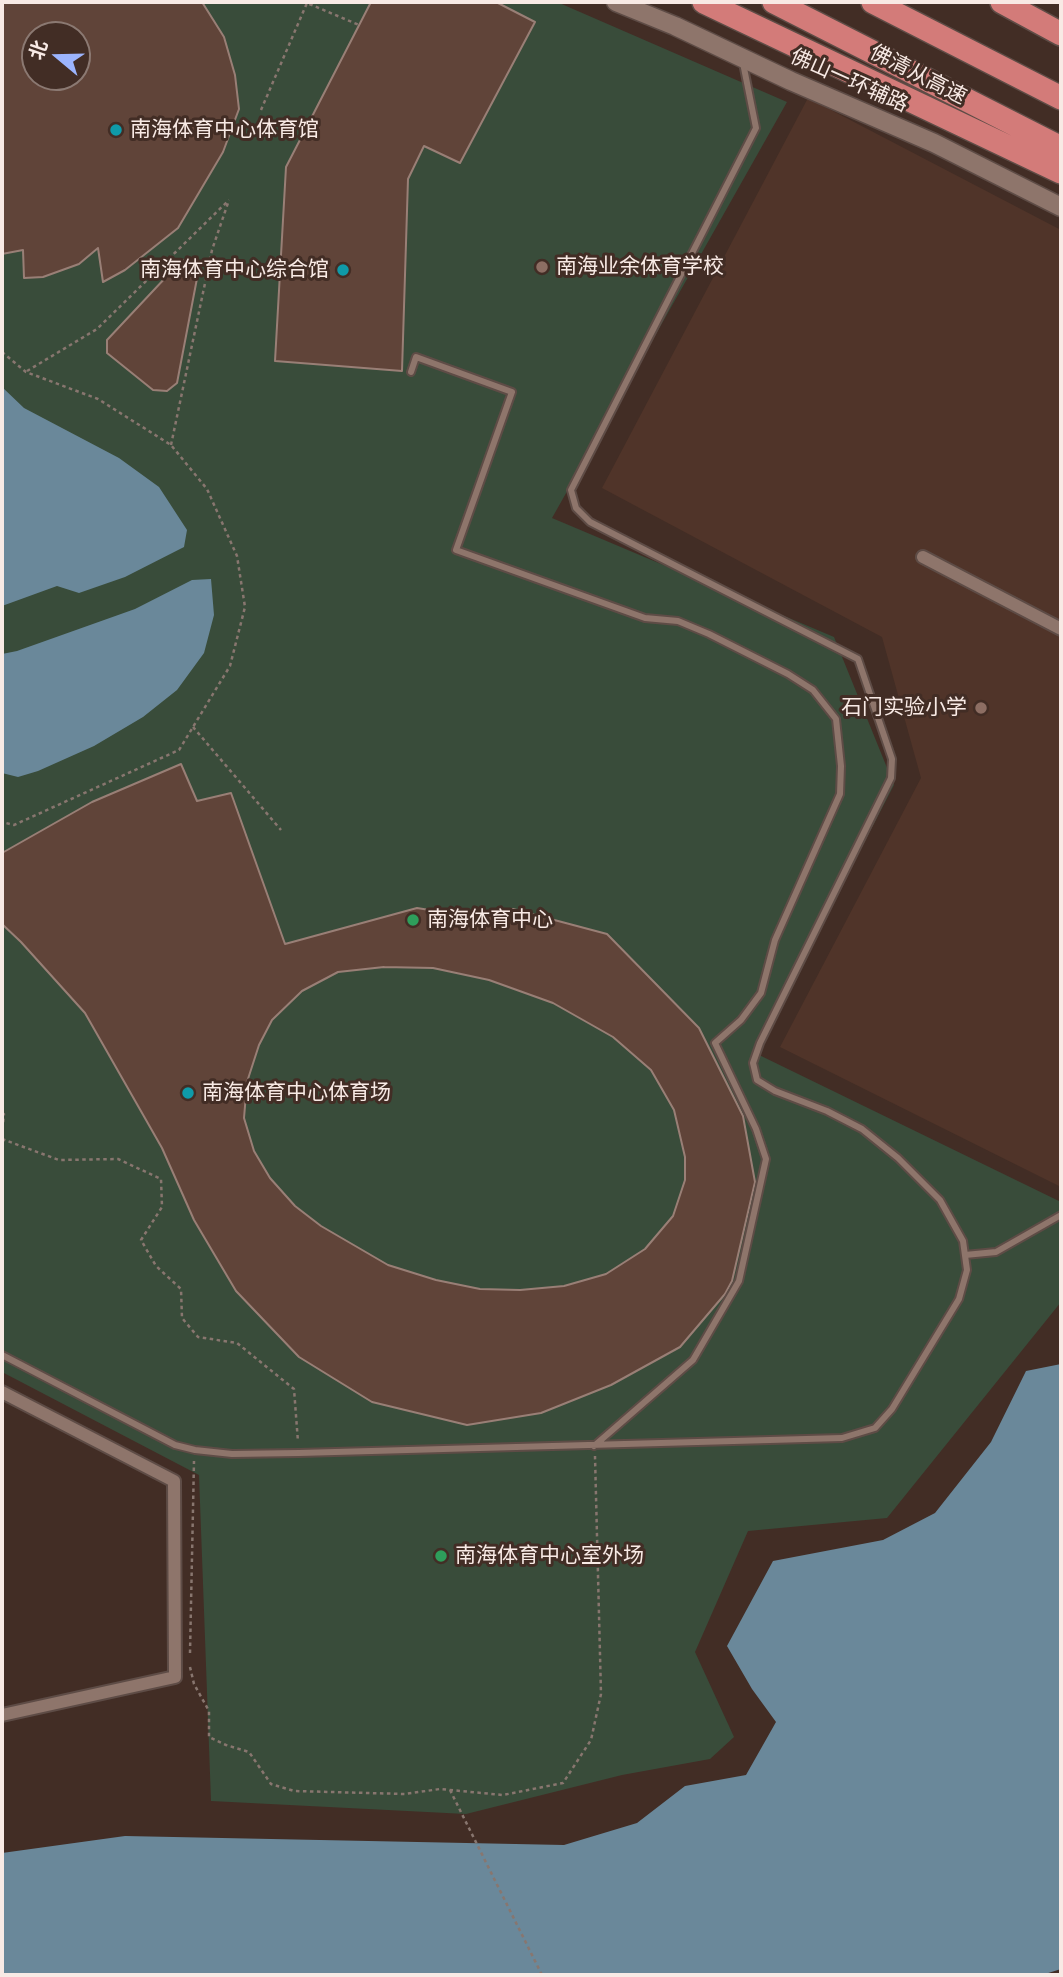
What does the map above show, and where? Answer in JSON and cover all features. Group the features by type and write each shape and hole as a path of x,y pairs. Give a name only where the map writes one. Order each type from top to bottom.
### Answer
{"highway":[{"path":"704,2 1061,172"},
{"name":"佛清从高速","path":"774,2 1061,148"},
{"path":"873,2 1061,98"},
{"path":"1002,2 1061,34"}],"main road":[{"name":"佛山一环辅路","path":"616,2 934,143 1061,207"}],"street":[{"path":"923,557 1061,629"},
{"path":"2,1392 174,1481 176,1677 2,1715"}],"lane":[{"path":"2,1355 175,1445 232,1454 842,1438 875,1428 892,1409 959,1299 967,1270 963,1241 940,1200 898,1158 862,1129 827,1111 775,1091 757,1080 753,1063 891,778 892,760 858,659 590,522 576,508 571,490 756,128 742,57"},
{"path":"411,372 416,357 512,392 456,550 645,618 678,621 709,634 788,674 813,690 836,719 841,766 840,794 775,940 761,993 741,1020 715,1043 756,1129 766,1159 740,1281 693,1360 594,1446"},
{"path":"965,1255 996,1252 1061,1215"}],"path":[{"path":"261,110 305,3 359,25"},
{"path":"26,372 97,329 229,200 212,250 172,445"},
{"path":"2,352 26,372 98,399 172,445 206,489 237,556 245,607 230,666 179,750 14,825 2,821"},
{"path":"193,727 281,830"},
{"path":"2,1113 2,1136 60,1160 118,1158 161,1179 162,1207 141,1240 156,1266 181,1289 182,1318 198,1337 237,1343 295,1389 299,1453"},
{"path":"190,1667 194,1684 209,1711 209,1737 249,1752 271,1784 293,1791 405,1794 450,1790 503,1795 563,1783 591,1740 601,1694 594,1446"},
{"path":"190,1653 195,1450"},
{"path":"450,1790 542,1975"}],"shaded area":[{"name":"石门实验小学","path":"808,98 1061,230 1061,1187 780,1047 921,778 882,637 602,488"}],"green space":[{"name":"南海体育中心","path":"2,2 557,2 787,102 552,518 834,637 894,785 755,1053 1061,1202 1061,1302 887,1518 748,1531 695,1652 734,1737 710,1759 622,1775 466,1814 211,1801 199,1475 2,1372"}],"water":[{"path":"2,387 24,408 119,458 159,487 187,530 184,547 125,577 79,593 57,586 2,606"},
{"path":"211,579 214,615 204,653 177,690 143,717 94,746 18,777 2,773 2,654 135,609 192,580"},
{"path":"1061,1364 1061,1969 1042,1975 2,1975 2,1853 125,1836 564,1845 637,1823 685,1786 746,1775 776,1722 752,1689 727,1646 773,1561 883,1540 935,1513 991,1442 1026,1371"}],"building":[{"name":"南海体育中心体育馆","path":"2,2 202,2 224,37 235,75 239,109 223,152 178,228 125,270 103,282 98,248 79,264 43,277 24,278 23,250 2,254"},
{"name":"南海体育中心综合馆","path":"371,2 496,2 535,22 460,163 424,146 408,179 402,371 275,361 286,167"},
{"path":"182,260 191,260 199,268 177,383 167,391 153,390 107,353 107,340"},
{"name":"南海体育中心体育场","path":"181,764 197,801 231,793 285,944 417,908 473,917 513,909 607,934 699,1028 743,1116 755,1182 732,1281 725,1294 680,1347 611,1385 541,1413 467,1425 372,1402 299,1357 236,1291 194,1220 162,1148 85,1013 2,924 2,853 92,802","holes":["384,967 433,968 489,980 553,1003 613,1037 651,1070 674,1110 685,1157 685,1180 673,1216 645,1249 606,1274 564,1286 520,1290 480,1289 436,1280 388,1265 321,1226 295,1206 270,1178 254,1151 244,1118 247,1082 259,1045 272,1020 302,991 338,972"]}],"place":[{"name":"南海体育中心体育馆","path":"116,130"},
{"name":"南海业余体育学校","path":"542,267"},
{"name":"南海体育中心综合馆","path":"343,270"},
{"name":"石门实验小学","path":"981,708"},
{"name":"南海体育中心","path":"413,920"},
{"name":"南海体育中心体育场","path":"188,1093"},
{"name":"南海体育中心室外场","path":"441,1556"}]}
